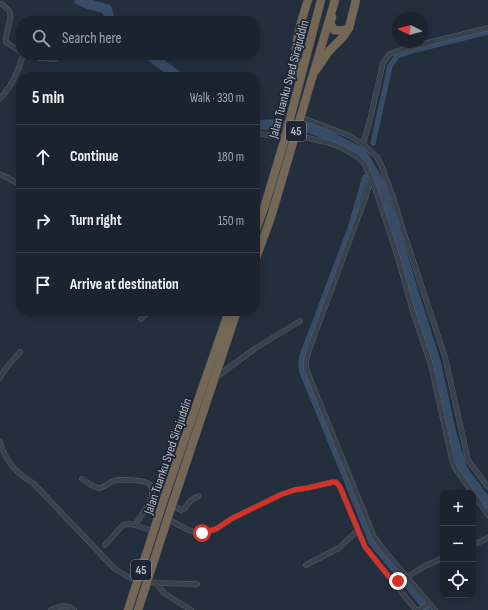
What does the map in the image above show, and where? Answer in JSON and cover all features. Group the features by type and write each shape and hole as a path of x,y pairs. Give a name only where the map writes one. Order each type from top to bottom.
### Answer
{"highway":[{"path":"302,75 297,62 296,52 298,37 308,0"},
{"name":"Jalan Tuanku Syed Sirajuddin","path":"260,219 285,138 322,0"},
{"path":"312,78 329,51 343,37 349,28 356,0"},
{"path":"335,3 330,23 334,30 339,31 349,28"},
{"name":"Jalan Tuanku Syed Sirajuddin","path":"260,247 271,217 335,3"},
{"path":"298,37 302,49 305,49 309,44"},
{"name":"Jalan Tuanku Syed Sirajuddin","path":"128,610 226,316"},
{"name":"Jalan Tuanku Syed Sirajuddin","path":"138,610 236,316"}],"street":[{"path":"2,4 10,12 6,42 16,49"},
{"path":"363,144 370,120 381,68 390,54 403,49 488,28"},
{"path":"0,99 6,92 21,60"},
{"path":"300,117 348,136 363,144 377,157 394,200 445,357 468,460 488,487"},
{"path":"260,134 285,138"},
{"path":"295,135 330,143 358,157 365,165 371,178 431,365 452,460 455,468 488,515"},
{"path":"0,174 16,182"},
{"path":"371,178 366,196 310,347 306,367 317,399 374,537 405,577 435,610"},
{"path":"216,376 256,348 300,321"},
{"path":"0,378 6,368 20,352"},
{"path":"0,442 2,450 18,473 33,483 115,569 137,582"},
{"path":"82,479 98,488 102,488 112,481 119,480 148,482 151,485 152,490 151,501 135,525"},
{"path":"168,519 186,529 202,533 216,529 231,519 280,495 294,490 336,482 340,487 365,547 397,582 419,610 429,604"},
{"path":"151,501 165,496"},
{"path":"172,505 181,510 184,509 191,500 199,496"},
{"path":"105,545 123,525 135,525 163,534"},
{"path":"306,565 339,548 358,530"},
{"path":"476,544 488,538"},
{"path":"397,582 440,559"},
{"path":"147,581 156,583 196,584"},
{"path":"156,583 164,593 191,610"},
{"path":"52,610 64,606 70,607 74,610"}],"waterway":[{"path":"79,0 107,9 109,16"},
{"path":"373,143 390,66 397,56 415,50 488,32"},
{"path":"156,60 172,72"},
{"path":"260,125 281,124"},
{"path":"307,127 323,133 362,153 380,184 436,363 452,436 463,470 488,504"},
{"path":"365,177 350,229 302,356 301,366 302,372 371,542 427,610"}],"route":[{"path":"202,533 216,529 231,519 280,495 294,490 336,482 340,487 365,547 395,584 398,581"}]}
